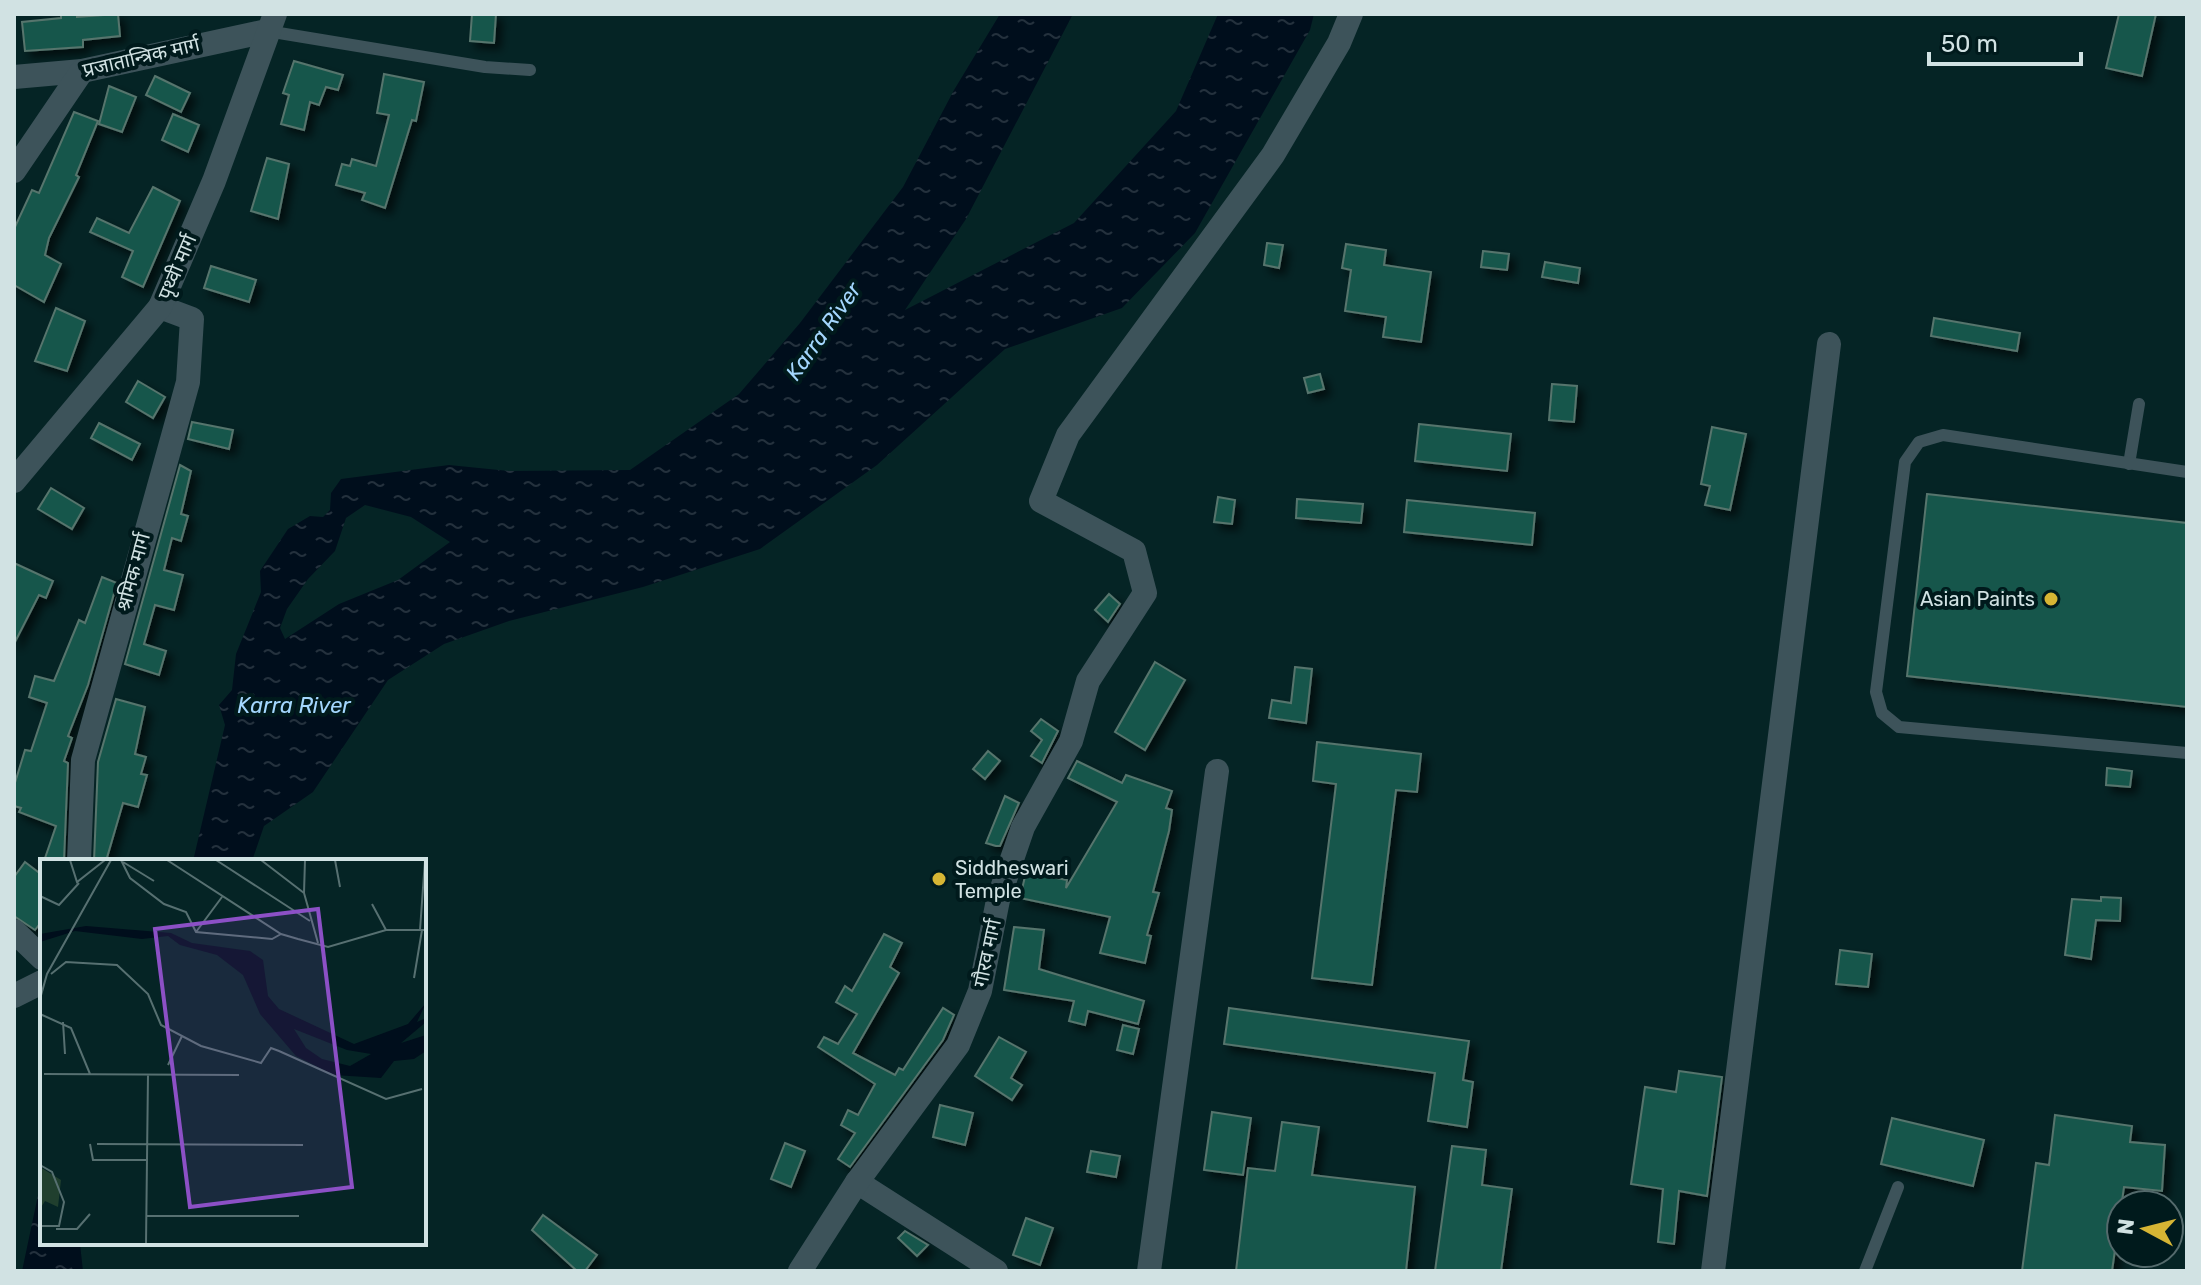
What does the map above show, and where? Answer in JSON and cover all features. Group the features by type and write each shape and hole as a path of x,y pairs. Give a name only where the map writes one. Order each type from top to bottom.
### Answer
{"street":[{"name":"गौरव मार्ग","path":"800,1271 857,1182 958,1045 980,991 998,900 1023,827 1071,741 1088,681 1145,593 1134,551 1041,501 1068,435 1273,155 1339,43 1351,14"},
{"name":"प्रजातान्त्रिक मार्ग","path":"14,77 82,71 271,22"},
{"name":"पृथ्वी मार्ग","path":"14,481 160,307 214,181 271,22"},
{"path":"14,171 82,71"},
{"name":"श्रमिक मार्ग","path":"79,859 83,760 188,382 192,319 160,307"},
{"path":"1713,1271 1829,344"},
{"path":"1149,1271 1217,771"},
{"path":"14,931 40,956"},
{"path":"14,996 40,983"},
{"path":"857,1182 996,1271"}],"lane":[{"path":"271,22 485,67 530,70"},
{"path":"2129,464 2139,404"},
{"path":"2187,472 1943,435 1919,442 1905,462 1876,692 1882,713 1899,727 2187,753"},
{"path":"1865,1271 1898,1187"}],"water":[{"name":"Karra River","path":"1000,14 1073,14 966,219 905,310 1074,223 1176,111 1218,14 1314,14 1310,30 1195,233 1122,308 1005,349 877,465 760,549 643,587 509,621 444,644 388,680 313,792 264,826 253,859 193,859 225,725 219,705 232,690 236,654 261,592 260,571 288,529 310,516 323,517 330,510 331,493 341,479 449,465 509,471 630,470 739,394 800,323 903,187 954,90","holes":["365,505 411,517 450,542 398,580 339,604 285,639 280,628 287,609 308,579 335,551 346,518"]},
{"path":"40,1186 40,1245 80,1245 83,1271 22,1271"}],"building":[{"path":"61,14 77,14 77,17 118,14 120,36 83,40 83,47 25,51 22,22 61,18"},
{"path":"472,14 496,14 494,43 470,41"},
{"path":"2119,14 2156,14 2142,76 2106,68"},
{"path":"294,61 343,75 338,90 326,87 319,105 310,102 304,130 281,124 289,95 283,93"},
{"path":"384,74 424,82 416,121 412,120 385,208 362,200 365,193 336,185 342,164 350,166 352,159 376,166 389,115 377,113"},
{"path":"155,76 190,93 181,112 146,95"},
{"path":"109,86 136,97 122,132 99,124"},
{"path":"74,112 98,121 76,175 79,177 49,238 45,255 61,264 44,302 14,285 14,229 32,190 39,193"},
{"path":"173,114 199,125 188,152 162,140"},
{"path":"267,158 289,164 278,219 251,211"},
{"path":"153,187 180,201 143,287 122,277 133,251 90,232 97,218 129,233"},
{"path":"1267,243 1283,245 1279,268 1264,265"},
{"path":"1346,244 1386,250 1384,265 1431,272 1421,342 1383,337 1386,317 1345,311 1351,270 1342,268"},
{"path":"1483,251 1509,254 1507,270 1481,267"},
{"path":"1545,262 1580,268 1578,283 1542,277"},
{"path":"211,266 256,280 249,302 204,288"},
{"path":"56,308 85,321 67,371 35,361"},
{"path":"1934,318 2020,333 2017,351 1931,336"},
{"path":"1320,374 1324,389 1308,393 1304,378"},
{"path":"138,381 165,397 153,418 126,402"},
{"path":"1552,384 1577,386 1574,422 1549,420"},
{"path":"192,422 233,430 229,449 188,439"},
{"path":"99,423 140,444 132,460 91,438"},
{"path":"1419,424 1511,434 1507,471 1415,461"},
{"path":"1712,427 1746,434 1730,510 1705,505 1710,486 1701,484"},
{"path":"180,465 191,471 181,514 188,516 181,541 172,538 164,570 183,575 174,610 155,605 144,644 166,651 159,675 125,664"},
{"path":"51,488 84,508 72,529 38,509"},
{"name":"Asian Paints","path":"1927,494 2187,523 2187,707 1907,676"},
{"path":"1218,497 1235,500 1232,524 1214,522"},
{"path":"1297,499 1363,504 1361,523 1296,518"},
{"path":"1407,500 1535,513 1532,545 1404,532"},
{"path":"14,563 53,581 46,598 39,595 14,644"},
{"path":"102,577 117,583 88,685 68,736 72,738 64,761 68,763 64,859 45,859 56,826 19,812 21,808 14,806 14,786 25,750 31,751 47,703 29,697 35,676 54,681 79,620 85,623"},
{"path":"1109,594 1120,604 1108,622 1095,610"},
{"path":"1155,662 1185,680 1145,750 1115,732"},
{"path":"1295,667 1312,669 1306,723 1269,718 1272,700 1291,703"},
{"path":"116,699 145,707 135,754 146,757 141,774 147,775 138,807 123,803 107,859 94,859 98,762"},
{"path":"1041,719 1058,731 1042,763 1031,756 1042,740 1031,731"},
{"path":"1317,742 1421,754 1417,792 1396,790 1372,985 1312,978 1336,784 1313,781"},
{"path":"988,751 1000,761 985,779 973,769"},
{"path":"1077,761 1122,783 1126,775 1172,791 1166,808 1172,810 1153,892 1159,893 1147,935 1151,936 1145,963 1100,953 1110,917 1020,898 1026,872 1067,880 1066,888 1117,802 1068,778"},
{"path":"2107,768 2132,771 2130,787 2106,785"},
{"path":"1005,796 1019,803 1000,846 996,846 986,843"},
{"path":"25,862 40,873 40,924 35,930 14,916 14,877"},
{"path":"2101,897 2121,898 2120,921 2096,920 2091,959 2065,955 2072,899 2101,901"},
{"path":"1014,927 1044,930 1039,969 1144,1001 1138,1024 1088,1011 1085,1025 1069,1021 1074,1001 1004,990"},
{"path":"884,934 902,943 890,967 899,973 853,1053 895,1075 899,1068 903,1070 943,1008 954,1015 943,1040 850,1167 838,1159 855,1133 841,1125 848,1110 858,1115 875,1084 818,1047 824,1037 838,1044 857,1014 836,1002 845,986 852,991"},
{"path":"1840,950 1872,954 1868,987 1836,984"},
{"path":"1229,1008 1469,1041 1463,1080 1473,1082 1467,1127 1428,1121 1435,1073 1224,1044"},
{"path":"1123,1025 1139,1029 1133,1054 1117,1050"},
{"path":"999,1037 1026,1052 1011,1078 1022,1085 1012,1100 975,1076"},
{"path":"1679,1071 1722,1077 1707,1196 1679,1191 1674,1244 1658,1242 1663,1189 1631,1184 1645,1087 1676,1092"},
{"path":"940,1105 973,1113 965,1145 933,1137"},
{"path":"1212,1112 1251,1118 1243,1175 1204,1170"},
{"path":"2055,1115 2132,1126 2130,1142 2165,1145 2162,1189 2105,1189 2105,1269 2112,1271 2022,1271 2036,1163 2049,1165"},
{"path":"1892,1118 1984,1140 1973,1186 1881,1164"},
{"path":"1282,1122 1319,1127 1312,1175 1415,1187 1406,1271 1236,1271 1248,1168 1275,1171"},
{"path":"785,1143 805,1151 791,1187 771,1179"},
{"path":"1452,1146 1486,1150 1482,1185 1512,1189 1501,1271 1435,1271"},
{"path":"1091,1151 1120,1156 1116,1177 1087,1172"},
{"path":"543,1215 597,1255 585,1271 577,1271 532,1230"},
{"path":"1026,1218 1053,1228 1040,1265 1013,1255"},
{"path":"905,1231 928,1245 917,1256 898,1238"}],"place":[{"name":"Asian Paints","path":"2051,599"},
{"name":"Siddheswari Temple","path":"939,879"}]}
